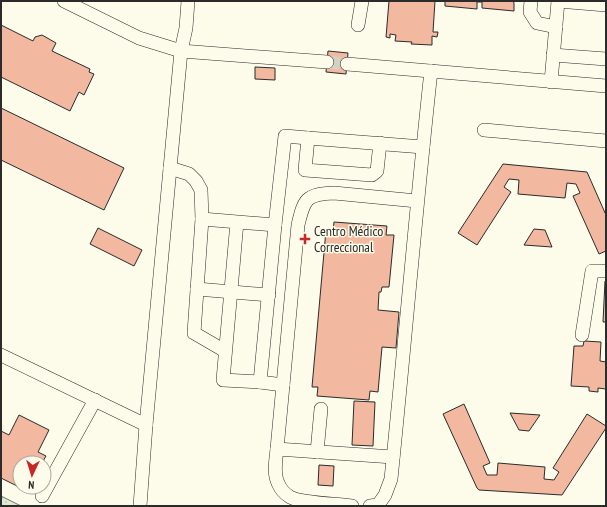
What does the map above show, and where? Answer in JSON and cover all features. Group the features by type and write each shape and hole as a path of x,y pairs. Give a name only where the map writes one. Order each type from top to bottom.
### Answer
{"lane":[{"path":"64,1 139,38 181,51 327,62"},
{"path":"140,506 146,425 181,51 186,28 188,1"},
{"path":"358,25 362,1"},
{"path":"531,1 530,12 537,23 556,27"},
{"path":"551,82 558,1 606,5"},
{"path":"553,55 606,59"},
{"path":"347,64 606,86"},
{"path":"370,506 378,505 386,495 391,479 417,201 431,71"},
{"path":"484,130 606,141"},
{"path":"260,382 285,136 423,147"},
{"path":"308,138 305,170 372,175 377,171 380,143"},
{"path":"170,168 189,174 196,181 200,190 202,218 194,333 225,351"},
{"path":"352,506 299,500 290,497 283,492 277,482 275,469 276,448 298,225 302,206 310,197 322,193 417,201"},
{"path":"202,218 275,225"},
{"path":"237,222 223,380 283,385"},
{"path":"582,335 592,271 606,271"},
{"path":"197,289 268,295"},
{"path":"1,355 146,425"},
{"path":"42,496 95,400"},
{"path":"317,452 321,410"},
{"path":"276,448 393,457"}],"green space":[{"path":"1,496 21,506 1,506"}],"building":[{"path":"389,1 435,1 433,32 438,32 437,37 432,36 432,45 411,44 412,42 395,41 396,35 390,34 390,38 386,37"},
{"path":"445,1 513,1 514,11 482,8 482,2 477,2 477,9 445,6"},
{"path":"1,25 33,41 35,37 42,35 56,43 52,51 90,69 89,72 94,74 84,95 79,92 70,111 1,77"},
{"path":"328,51 348,53 346,74 326,72"},
{"path":"255,67 275,68 275,80 255,79"},
{"path":"1,108 124,168 104,210 1,160"},
{"path":"503,164 587,172 606,215 606,251 599,254 573,196 580,193 576,184 567,183 565,198 518,194 519,180 509,179 504,187 511,192 477,245 458,233"},
{"path":"334,222 387,226 386,235 394,235 389,287 382,287 381,292 379,292 378,310 399,312 396,348 382,347 378,392 370,391 369,400 317,396 318,387 312,387 326,230 333,231"},
{"path":"98,228 142,250 134,266 90,244"},
{"path":"534,229 545,230 552,247 524,245"},
{"path":"605,281 606,322 603,322"},
{"path":"584,341 601,342 600,361 606,362 606,389 598,388 598,392 589,391 589,387 571,386 574,346 583,346"},
{"path":"354,401 375,402 373,446 352,445"},
{"path":"464,404 490,463 483,466 487,475 497,475 498,463 545,467 544,479 554,480 559,472 553,468 587,414 606,426 606,428 562,495 479,490 443,414"},
{"path":"510,413 540,415 529,431 519,430"},
{"path":"19,415 49,430 38,452 44,455 12,455 12,484 1,478 1,431 9,435"},
{"path":"319,465 334,466 333,486 318,485"}],"tunnel":[{"path":"327,62 347,64"}],"place":[{"name":"Centro Médico Correccional","path":"305,239"}]}
